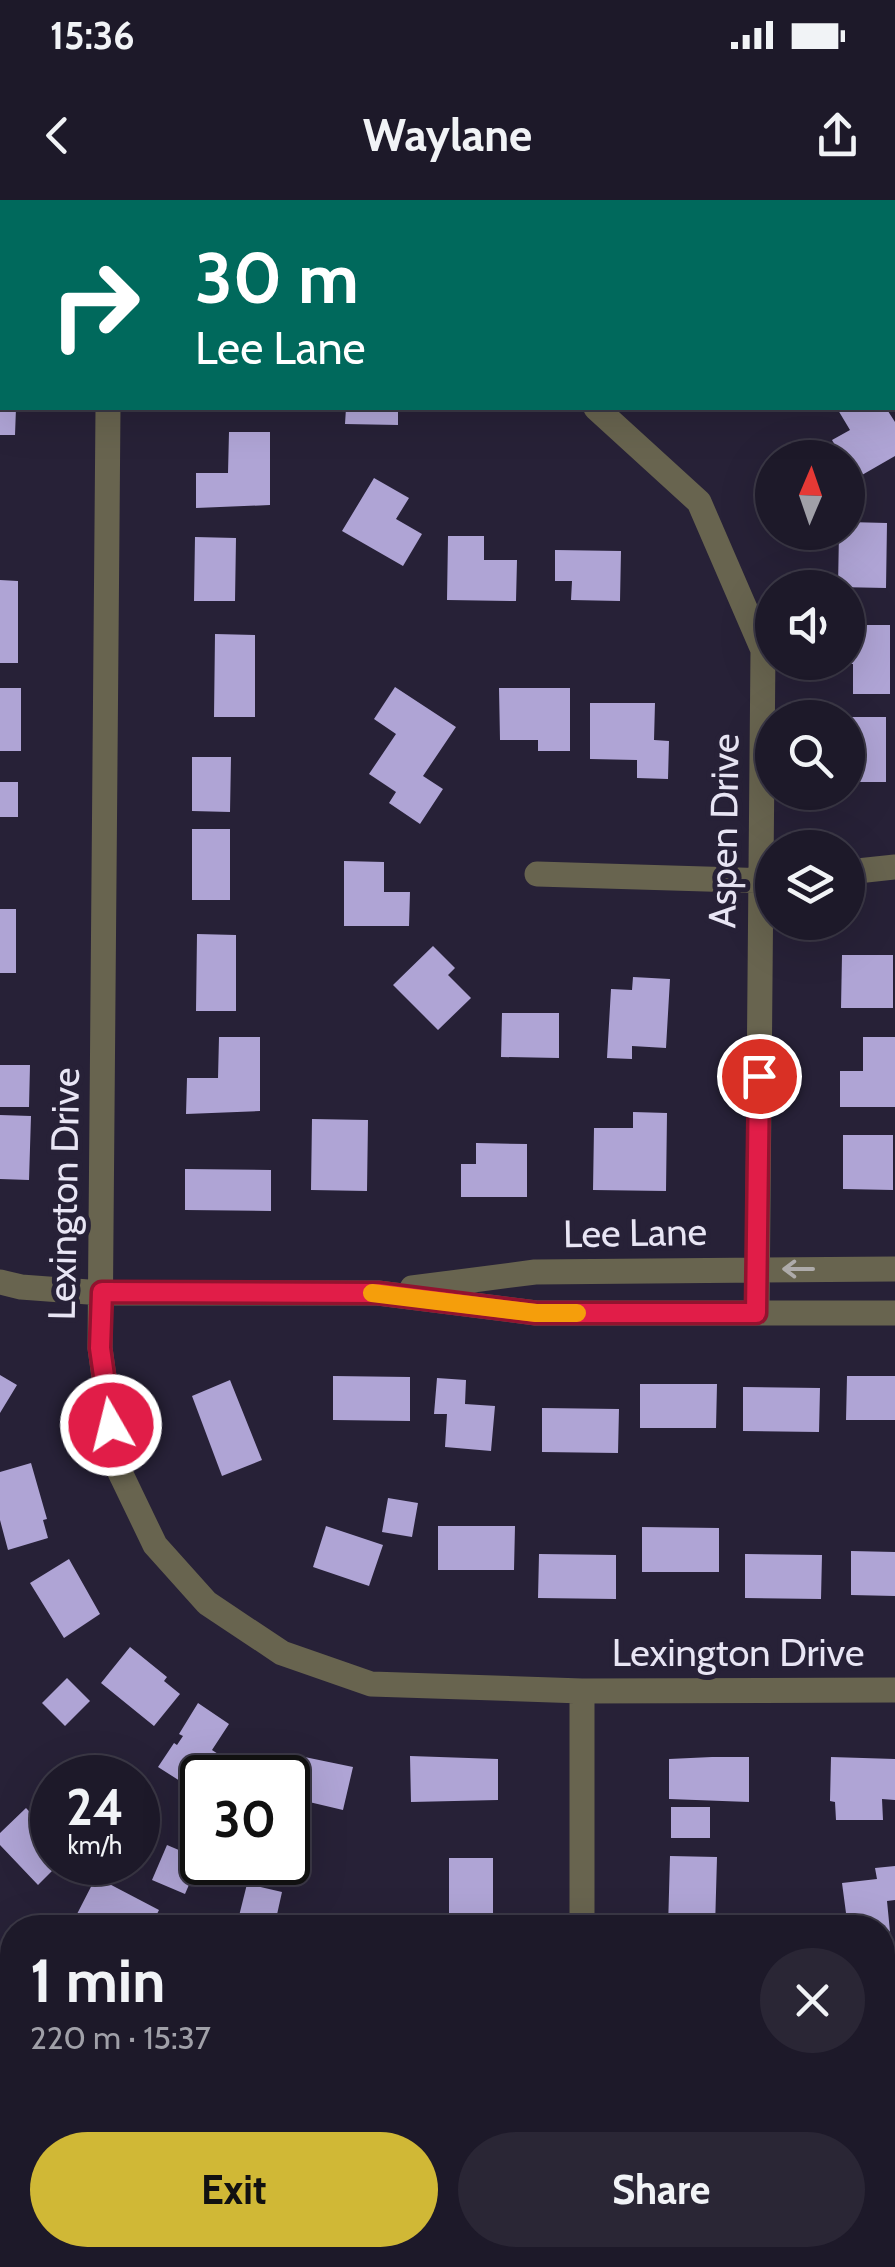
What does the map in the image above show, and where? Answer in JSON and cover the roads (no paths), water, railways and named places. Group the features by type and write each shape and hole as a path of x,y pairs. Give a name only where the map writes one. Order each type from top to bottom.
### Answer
{"street":[{"name":"Lexington Drive","path":"108,410 100,1348 116,1464 155,1544 207,1603 282,1653 371,1684 582,1691 895,1690"},
{"name":"Aspen Drive","path":"598,410 699,502 763,650 766,830"},
{"path":"865,870 895,867"},
{"path":"537,874 755,882"},
{"name":"Aspen Drive","path":"756,1313 766,940"},
{"name":"Lee Lane","path":"378,1293 535,1272 895,1268"},
{"name":"Lee Lane","path":"0,1282 102,1292 378,1293 536,1313 895,1313"},
{"path":"582,1691 582,1915"}]}
